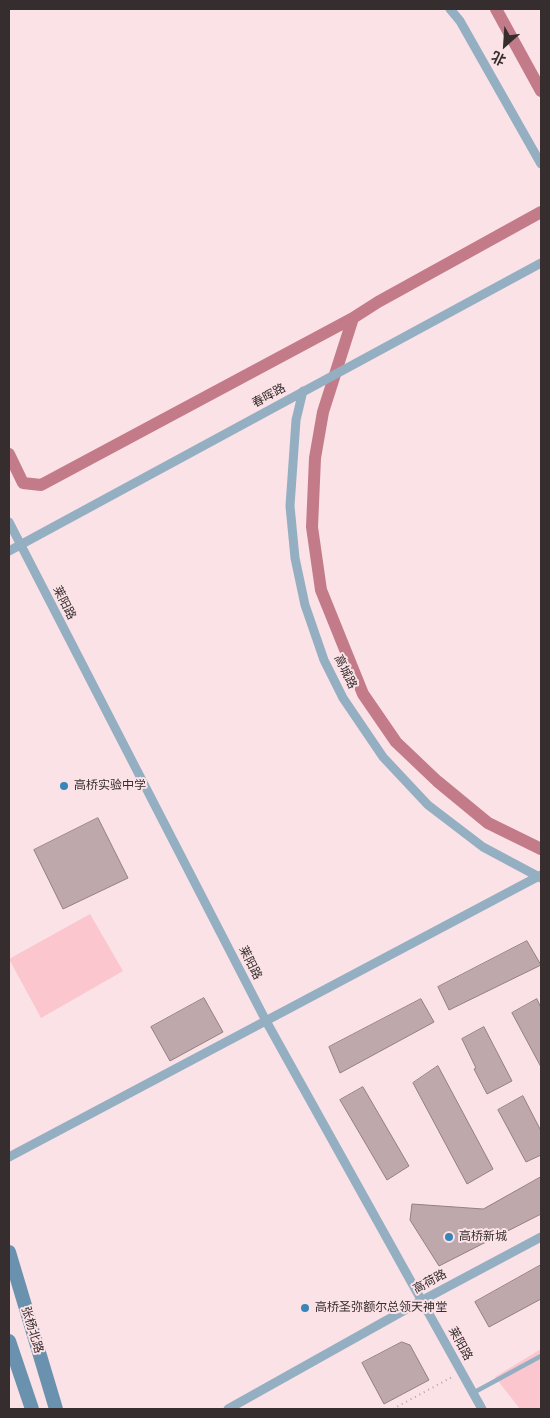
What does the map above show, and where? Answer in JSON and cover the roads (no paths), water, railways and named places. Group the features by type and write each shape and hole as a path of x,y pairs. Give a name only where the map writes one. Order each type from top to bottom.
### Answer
{"main road":[{"name":"张杨北路","path":"9,1252 56,1409"},
{"name":"张杨北路","path":"9,1341 32,1409"}],"street":[{"path":"450,9 460,21 541,164"},
{"name":"春晖路","path":"9,552 20,544 541,263"},
{"name":"高城路","path":"303,391 296,420 290,506 295,558 303,596 324,660 343,698 383,757 428,805 483,847 540,876"},
{"name":"莱阳路","path":"9,522 266,1021 482,1409"},
{"path":"9,1158 540,876"},
{"name":"高荷路","path":"228,1409 421,1301 541,1237"}],"lane":[{"path":"473,1393 541,1356"}],"waterway":[{"path":"496,9 541,91"},
{"path":"9,454 23,483 41,485 353,318 378,302 541,212"},
{"path":"353,318 323,412 315,458 312,527 321,590 363,694 396,742 437,781 488,823 541,849"}],"place":[{"name":"高桥实验中学","path":"64,786"},
{"name":"高桥新城","path":"449,1237"},
{"name":"高桥圣弥额尔总领天神堂","path":"305,1308"}]}
